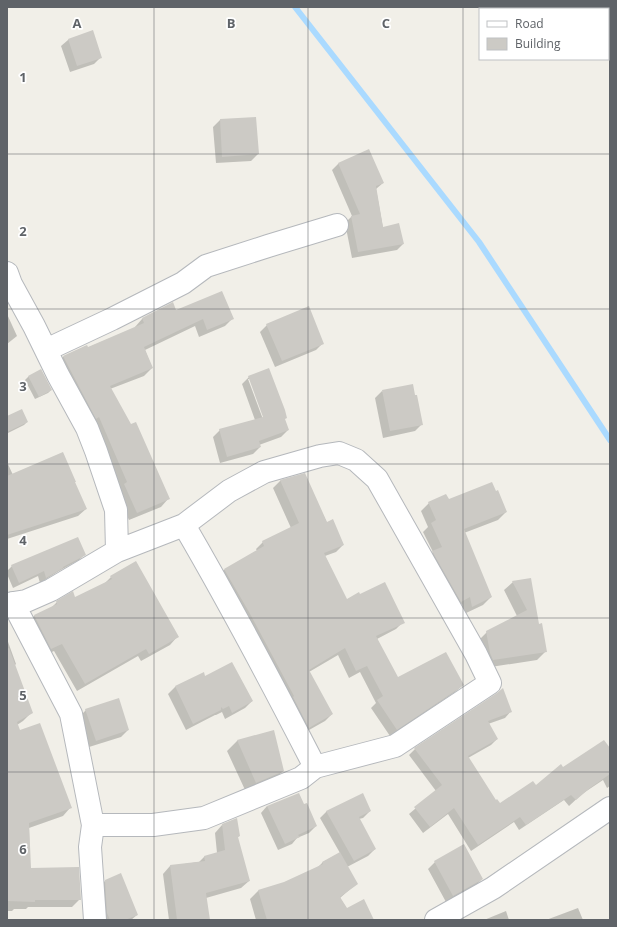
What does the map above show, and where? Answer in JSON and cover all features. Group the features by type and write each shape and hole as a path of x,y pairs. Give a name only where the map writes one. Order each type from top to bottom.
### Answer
{"street":[{"path":"46,350 183,283 206,266 337,225"},
{"path":"7,273 11,284 75,408 87,428 116,510 117,551"},
{"path":"93,825 153,825 204,818 301,778 315,767 395,746 490,683 476,654 377,479 356,460 339,453 320,456 264,472 229,491 184,525 117,551 50,590 26,601 10,604 71,714 93,825 90,847 95,920"},
{"path":"184,525 258,656 315,767"},
{"path":"436,920 493,888 610,808"}],"building":[{"path":"93,30 102,58 77,66 68,39"},
{"path":"256,117 259,154 222,157 220,119"},
{"path":"369,149 384,183 376,186 383,227 399,223 404,244 358,252 351,216 360,214 338,163"},
{"path":"222,291 234,319 207,330 203,319 144,347 153,368 110,386 131,424 136,422 170,499 137,513 124,484 127,482 99,417 96,419 63,356 144,323 142,318 173,302 176,310"},
{"path":"309,306 324,344 282,361 266,324"},
{"path":"269,368 285,410 287,418 285,419 289,430 259,441 261,447 227,457 219,429 263,417 248,376"},
{"path":"41,369 52,390 39,397 28,376"},
{"path":"413,384 415,395 417,395 423,425 390,431 382,390"},
{"path":"22,409 28,422 7,432 7,416"},
{"path":"63,452 87,509 7,535 7,476"},
{"path":"305,473 327,522 333,519 344,545 324,553 347,599 359,592 360,594 385,582 405,623 376,636 398,677 446,652 464,685 397,730 377,700 383,696 367,666 356,671 345,648 309,670 333,714 309,728 293,697 294,696 224,569 264,546 262,541 299,523 280,480"},
{"path":"492,482 496,491 498,490 507,512 464,529 492,597 472,607 470,597 461,602 432,551 442,547 431,523 436,520 428,502 446,494 449,499"},
{"path":"78,537 86,555 46,578 44,571 19,583 11,565"},
{"path":"136,561 179,637 149,654 146,649 85,684 62,644 51,649 34,615 57,604 56,601 73,591 75,597 112,579 110,576"},
{"path":"531,578 539,624 542,623 547,652 493,660 490,653 486,631 527,610 512,581"},
{"path":"9,648 33,713 17,722 20,730 40,723 72,808 29,823 31,868 79,867 81,900 35,900 35,902 7,901 7,649"},
{"path":"232,662 253,701 232,713 229,706 223,709 221,707 221,710 193,724 175,686 204,672 205,676"},
{"path":"503,688 512,712 488,721 498,739 468,756 496,800 497,799 500,803 533,781 536,785 561,764 563,767 604,740 610,748 610,774 576,800 571,795 526,825 520,817 478,845 454,808 430,827 414,807 442,785 414,748"},
{"path":"119,698 129,730 96,741 85,709"},
{"path":"274,730 284,771 256,783 237,740"},
{"path":"299,793 304,804 307,803 317,826 298,835 300,837 285,844 267,806"},
{"path":"363,793 371,811 359,817 376,849 354,861 326,811"},
{"path":"237,818 240,836 238,837 250,881 206,893 210,920 177,920 170,865 205,861 204,856 225,850 222,824"},
{"path":"464,844 483,879 453,896 434,861"},
{"path":"340,852 358,884 340,897 347,908 364,899 374,920 267,920 258,890 284,882 323,864 322,862"},
{"path":"121,873 138,915 125,920 110,920 107,913 105,880"}],"waterway":[{"path":"295,7 479,242 610,440"}]}
